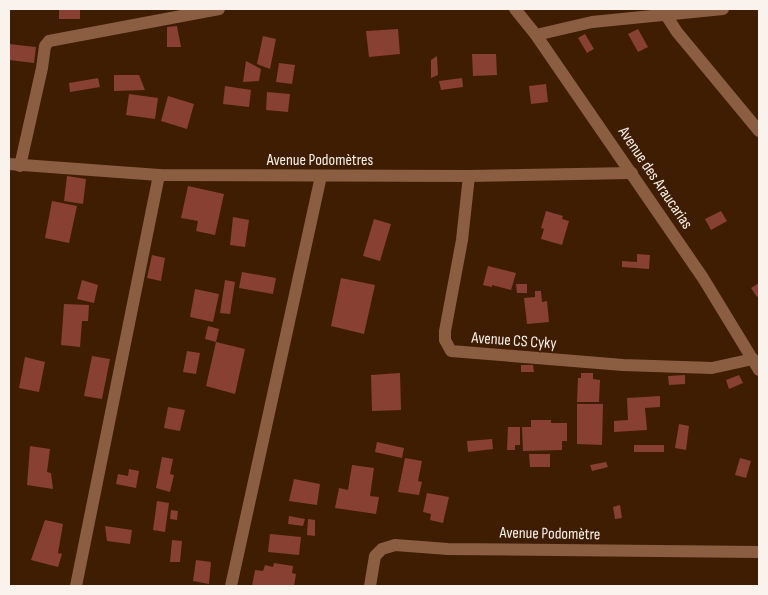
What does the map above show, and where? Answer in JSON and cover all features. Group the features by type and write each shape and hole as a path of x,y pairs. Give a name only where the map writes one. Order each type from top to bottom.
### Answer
{"street":[{"path":"14,165 42,68 45,46 49,41 219,9"},
{"name":"Avenue des Araucarias","path":"515,9 536,35 703,278 759,370"},
{"path":"536,35 592,22 663,11 723,9"},
{"path":"663,11 759,131"},
{"name":"Avenue Podomètres","path":"14,165 159,175 469,176 632,173"},
{"path":"76,586 159,175"},
{"path":"231,586 321,176"},
{"name":"Avenue CS Cyky","path":"469,176 462,240 445,331 445,340 450,351 653,366 712,368 753,359"},
{"name":"Avenue Podomètre","path":"370,586 375,556 382,549 395,545 448,549 759,552"}],"building":[{"path":"59,9 80,9 80,19 59,19"},
{"path":"177,26 181,47 167,47 167,27"},
{"path":"398,29 400,54 369,57 366,31"},
{"path":"638,29 648,47 638,52 628,34"},
{"path":"585,34 594,49 587,53 578,38"},
{"path":"263,36 276,39 270,69 257,64"},
{"path":"9,44 36,47 34,63 9,60"},
{"path":"472,54 496,54 497,75 473,76"},
{"path":"437,56 438,75 431,78 431,60"},
{"path":"246,61 261,69 259,81 243,82"},
{"path":"279,63 295,65 292,84 276,82"},
{"path":"114,75 139,75 145,90 114,91"},
{"path":"98,78 100,87 70,92 69,83"},
{"path":"462,78 463,87 441,90 439,81"},
{"path":"546,84 548,102 531,104 529,86"},
{"path":"225,86 251,90 249,107 223,104"},
{"path":"267,92 290,94 288,112 266,110"},
{"path":"129,94 158,98 155,119 126,115"},
{"path":"168,96 194,104 187,129 161,121"},
{"path":"67,176 86,179 83,204 64,201"},
{"path":"188,186 224,194 215,235 196,231 198,221 181,218"},
{"path":"52,201 77,206 69,243 45,238"},
{"path":"546,211 563,216 562,219 569,221 562,245 541,239 544,229 541,228"},
{"path":"721,211 727,221 711,230 705,219"},
{"path":"233,217 249,220 245,247 230,245"},
{"path":"374,219 391,224 380,261 363,256"},
{"path":"637,254 650,255 649,269 622,267 622,261 637,262"},
{"path":"152,255 165,258 161,281 147,278"},
{"path":"488,266 516,273 511,290 492,285 492,287 483,285"},
{"path":"242,272 276,278 273,294 239,288"},
{"path":"341,278 375,285 364,334 331,326"},
{"path":"82,280 98,285 94,303 77,299"},
{"path":"225,280 235,282 230,314 220,313"},
{"path":"759,283 759,295 757,297 751,288"},
{"path":"516,284 527,284 527,293 517,293"},
{"path":"195,289 219,294 213,322 190,317"},
{"path":"535,291 541,291 542,302 547,301 549,322 527,324 524,298 535,297"},
{"path":"64,304 89,305 88,321 82,321 80,347 61,345"},
{"path":"208,326 219,329 216,342 205,339"},
{"path":"216,342 245,349 235,394 206,386"},
{"path":"187,351 200,353 196,374 183,372"},
{"path":"92,356 110,359 102,399 84,396"},
{"path":"25,357 45,362 39,392 19,388"},
{"path":"521,365 533,365 534,372 521,372"},
{"path":"400,373 401,410 372,411 371,375"},
{"path":"581,373 593,373 593,379 600,380 599,402 577,402 578,378 581,378"},
{"path":"685,375 685,384 669,385 668,376"},
{"path":"739,375 743,383 729,389 726,380"},
{"path":"660,396 660,407 645,408 647,430 614,432 614,421 628,420 627,398"},
{"path":"577,404 603,404 602,445 577,444"},
{"path":"168,407 185,410 180,431 164,428"},
{"path":"531,420 551,420 551,423 567,423 567,441 562,441 562,450 523,451 522,427 531,427"},
{"path":"679,424 689,426 686,450 675,448"},
{"path":"508,427 520,427 520,445 515,445 515,450 507,450"},
{"path":"492,439 493,449 468,452 467,441"},
{"path":"377,442 404,448 402,458 375,452"},
{"path":"634,445 664,445 664,452 634,452"},
{"path":"30,446 50,449 47,472 51,473 53,489 27,485"},
{"path":"529,454 550,454 550,467 530,467"},
{"path":"162,457 173,459 170,474 174,475 170,492 156,488"},
{"path":"405,458 422,461 418,481 422,482 419,495 398,492"},
{"path":"740,458 751,461 746,478 735,475"},
{"path":"606,462 608,467 592,471 590,465"},
{"path":"352,465 374,468 370,496 379,497 376,514 335,508 339,488 348,490"},
{"path":"129,469 139,471 136,488 116,484 118,474 128,476"},
{"path":"294,479 320,484 317,505 289,501"},
{"path":"427,493 449,497 443,523 430,520 431,514 423,512"},
{"path":"157,501 169,503 165,532 153,530"},
{"path":"620,505 622,518 615,519 613,507"},
{"path":"171,510 178,511 177,520 170,519"},
{"path":"289,516 305,519 303,526 288,524"},
{"path":"308,519 315,520 315,536 307,535"},
{"path":"45,520 63,524 58,553 62,554 58,567 31,560"},
{"path":"105,526 132,530 130,544 107,541"},
{"path":"270,534 301,537 299,555 268,552"},
{"path":"172,540 182,541 180,562 170,562"},
{"path":"196,560 211,562 209,584 193,581"},
{"path":"274,563 293,566 292,573 296,574 294,586 252,586 255,570 263,571 265,565 273,567"}]}
